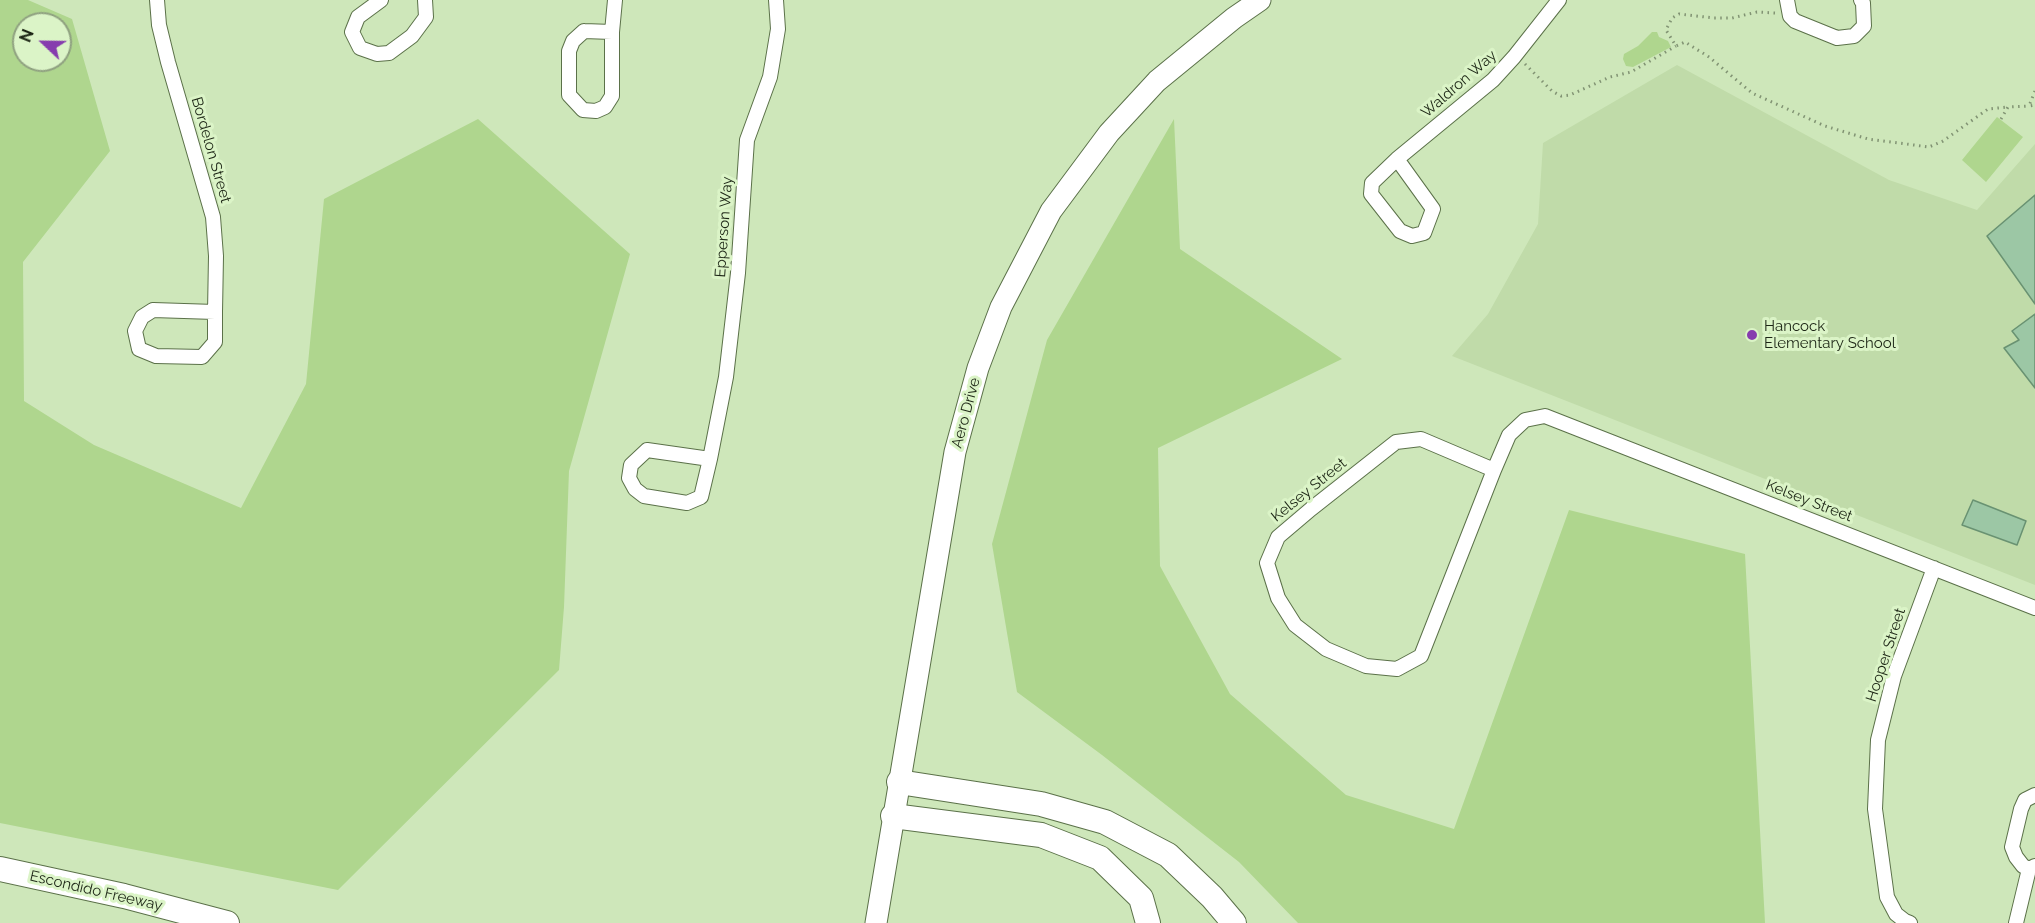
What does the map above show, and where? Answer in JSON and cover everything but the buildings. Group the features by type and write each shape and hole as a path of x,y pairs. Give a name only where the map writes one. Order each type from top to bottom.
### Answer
{"highway":[{"path":"899,782 1041,804 1105,822 1168,855 1212,897 1234,923"},
{"path":"893,816 1041,836 1100,858 1141,898 1148,923"},
{"name":"Escondido Freeway","path":"0,869 124,896 227,923"}],"main road":[{"name":"Aero Drive","path":"876,923 955,452 978,368 1001,307 1052,211 1109,133 1157,81 1234,18 1260,0"}],"street":[{"name":"Bordelon Street","path":"157,0 159,25 168,62 213,217 216,256 215,342 202,357 156,356 140,349 135,331 142,317 153,310 215,312"},
{"path":"381,0 358,17 352,32 360,48 377,54 389,52 412,36 426,17 425,0"},
{"path":"612,32 584,31 573,41 569,51 569,95 583,110 596,111 605,107 612,96 612,32 615,0"},
{"name":"Epperson Way","path":"710,459 647,450 631,465 629,478 635,489 644,496 687,503 701,497 710,459 726,377 738,273 747,140 770,77 778,29 776,0"},
{"name":"Waldron Way","path":"1397,159 1433,209 1424,233 1412,236 1400,231 1371,194 1372,183 1397,159 1492,80 1516,55 1558,0"},
{"path":"1788,6 1795,21 1837,38 1854,36 1864,26 1861,0"},
{"name":"Kelsey Street","path":"1494,470 1421,439 1396,442 1278,537 1267,563 1278,598 1295,625 1326,649 1366,666 1397,669 1421,656 1509,435 1525,420 1545,416 2035,608"},
{"name":"Hooper Street","path":"1910,923 1896,914 1887,897 1875,809 1878,740 1894,676 1934,568"},
{"path":"2016,923 2032,868 2016,857 2012,847 2021,809 2025,800 2035,795"}],"path":[{"path":"1676,46 1666,30 1672,18 1679,14 1723,18 1788,6"},
{"path":"1516,55 1552,91 1561,96 1570,95 1610,77 1631,72 1685,42 1709,57 1752,93 1825,126 1868,139 1929,147 1943,141 1988,109 2035,105"},
{"path":"2029,106 2035,91"},
{"path":"2001,119 2008,107"}],"shaded area":[{"path":"0,0 28,0 56,12 12,12 12,72 72,72 72,19 110,151 23,262 24,401 94,445 241,508 306,384 324,199 478,119 630,254 569,471 564,607 559,670 338,890 0,823"},
{"path":"1652,32 1657,32 1659,37 1668,41 1671,47 1633,67 1626,66 1623,59 1624,54 1638,46"},
{"name":"Hancock Elementary School","path":"1677,65 1889,180 1977,210 2035,144 2035,585 1452,356 1488,314 1538,224 1543,143"},
{"path":"1997,117 2023,137 1986,182 1962,160"},
{"path":"1174,119 1180,249 1342,359 1158,448 1160,566 1230,694 1346,795 1454,829 1569,510 1745,554 1765,923 1298,923 1239,862 1017,692 992,544 1047,340"}],"place":[{"name":"Hancock Elementary School","path":"1752,335"}]}
